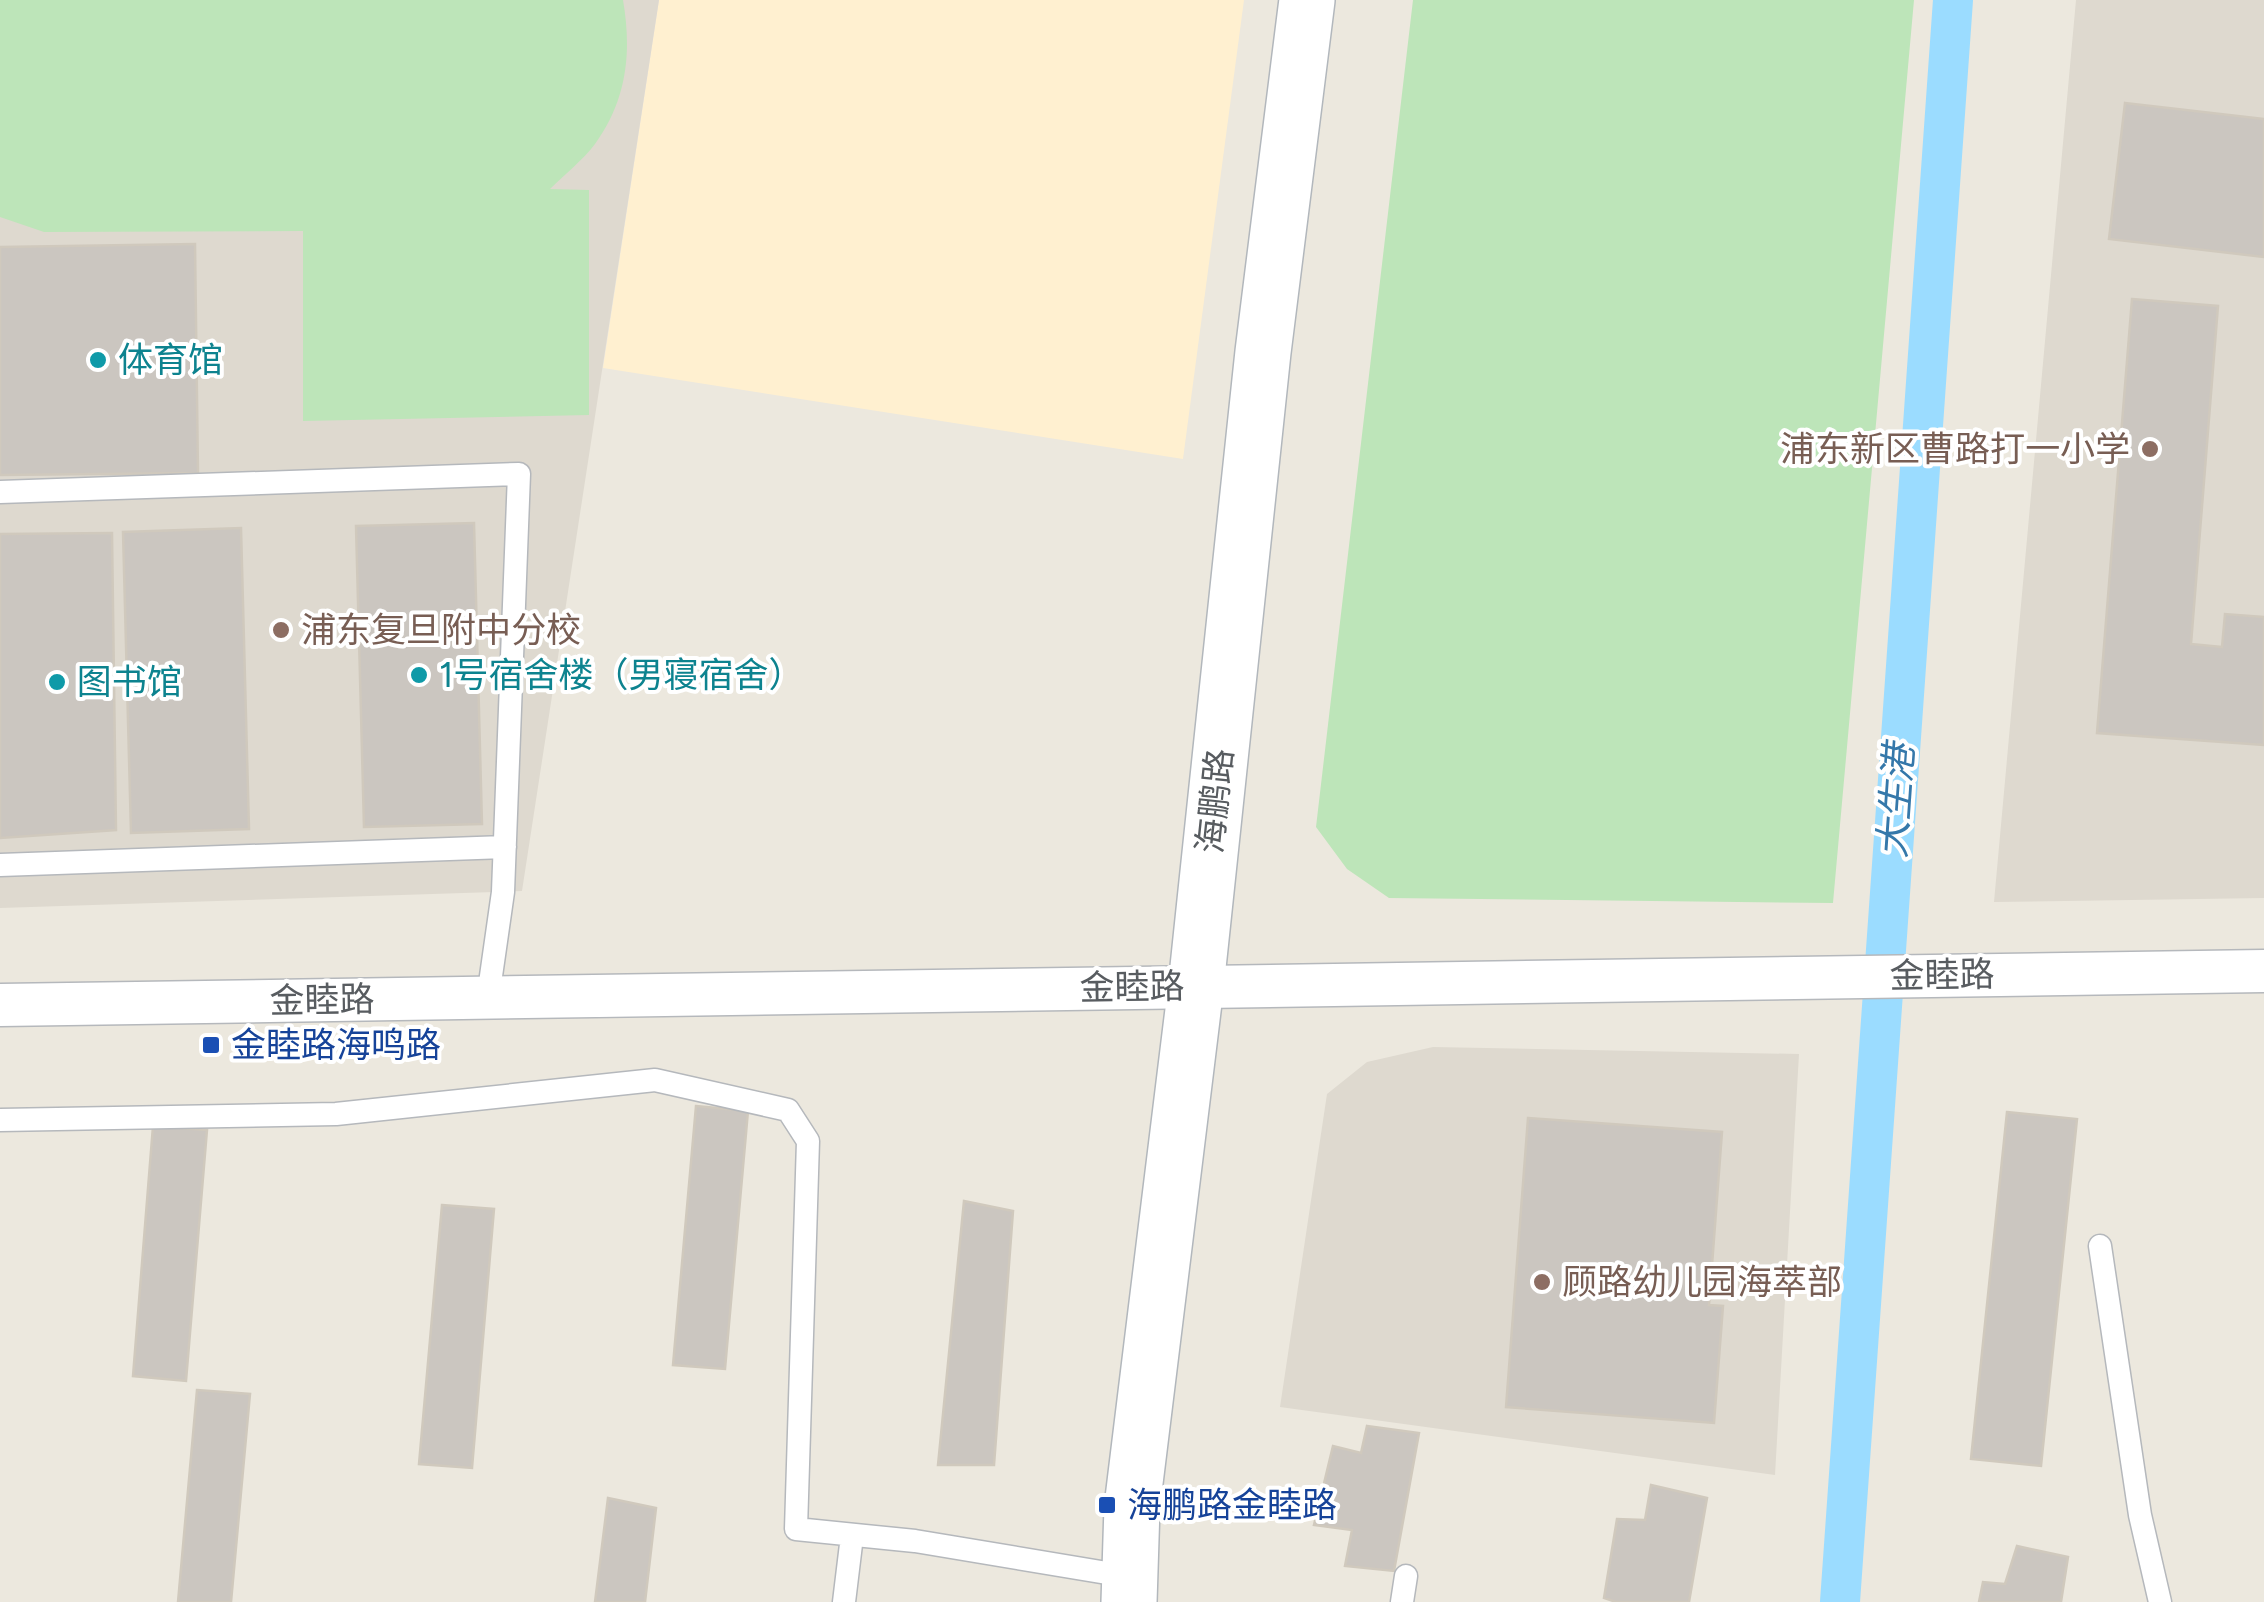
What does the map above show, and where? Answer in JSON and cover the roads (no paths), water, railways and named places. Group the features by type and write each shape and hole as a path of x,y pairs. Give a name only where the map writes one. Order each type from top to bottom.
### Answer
{"street":[{"name":"海鹏路","path":"1130,1590 1132,1507 1196,986 1262,352 1307,0"},
{"name":"金睦路","path":"0,1005 2264,970"}],"lane":[{"path":"0,492 519,474 504,892 488,997"},
{"path":"0,865 506,847"},
{"path":"0,1120 336,1114 655,1080 788,1110 808,1140 796,1530 915,1541 1130,1590"},
{"path":"2100,1246 2140,1515 2160,1602"},
{"path":"844,1602 852,1536"},
{"path":"1402,1602 1406,1576"}],"waterway":[{"name":"大生港","path":"1840,1602 1953,0"}],"place":[{"name":"体育馆","path":"98,360"},
{"name":"浦东新区曹路打一小学","path":"2150,449"},
{"name":"浦东复旦附中分校","path":"281,630"},
{"name":"1号宿舍楼（男寝宿舍）","path":"419,675"},
{"name":"图书馆","path":"57,682"},
{"name":"金睦路海鸣路","path":"211,1045"},
{"name":"顾路幼儿园海萃部","path":"1542,1282"},
{"name":"海鹏路金睦路","path":"1107,1505"}]}
